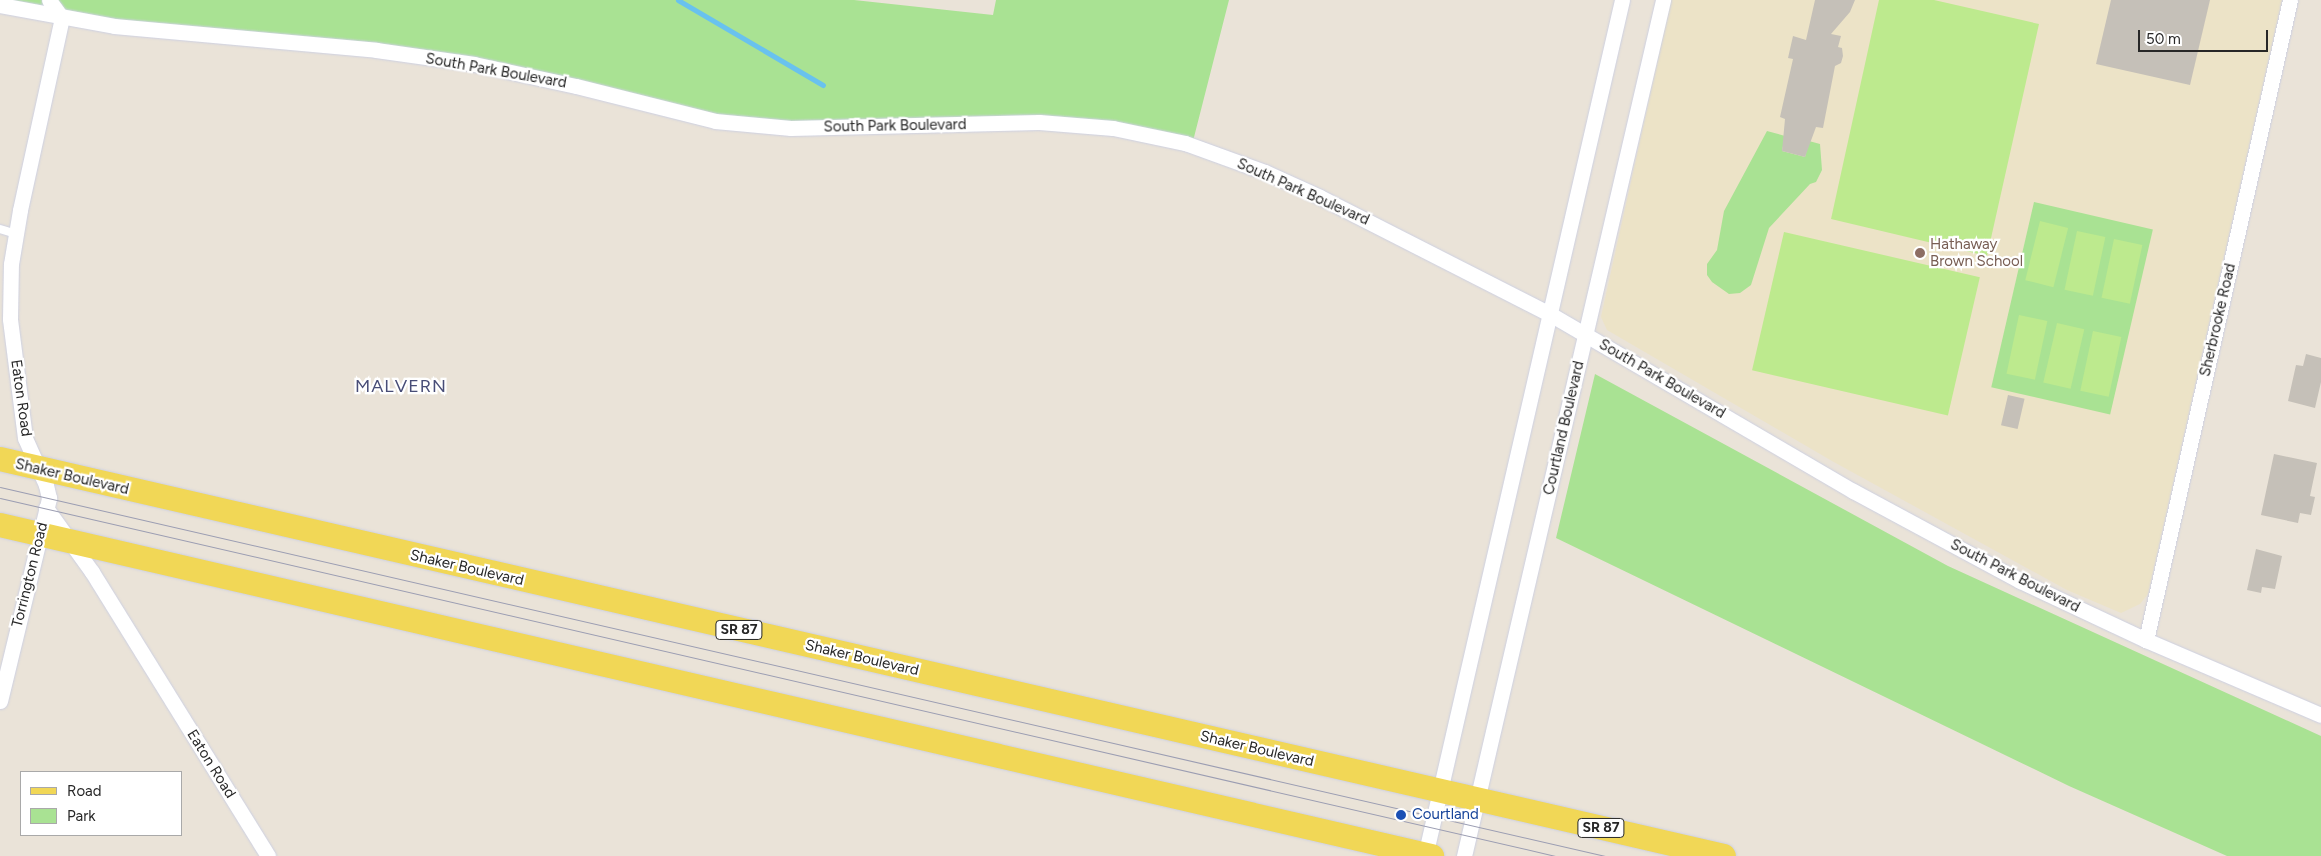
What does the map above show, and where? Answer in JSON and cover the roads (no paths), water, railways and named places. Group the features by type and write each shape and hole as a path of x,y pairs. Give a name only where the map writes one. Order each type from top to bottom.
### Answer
{"main road":[{"name":"Shaker Boulevard","path":"0,460 1724,856"},
{"path":"0,525 1415,854"}],"street":[{"path":"49,0 62,18"},
{"path":"1415,854 1439,791 1622,0"},
{"name":"Courtland Boulevard","path":"1464,856 1663,0"},
{"name":"Sherbrooke Road","path":"2146,640 2290,0"},
{"name":"South Park Boulevard","path":"0,5 62,18 220,38 376,50 474,64 576,86 715,121 791,128 1039,122 1113,128 1185,143 1265,172 1550,314 1853,491 2020,581 2146,640 2321,714"},
{"name":"Eaton Road","path":"62,18 11,264 10,319 25,438 48,492 46,508 92,572 268,856"},
{"name":"Torrington Road","path":"0,701 46,508"}],"lane":[{"path":"0,229 16,234"}],"waterway":[{"path":"678,0 823,85"}],"tram line":[{"path":"0,487 1605,856"},
{"path":"0,498 1556,856"}],"place":[{"name":"Hathaway Brown School","path":"1920,253"},
{"name":"Courtland","path":"1401,815"}],"district":[{"name":"MALVERN","path":"401,386"}]}
